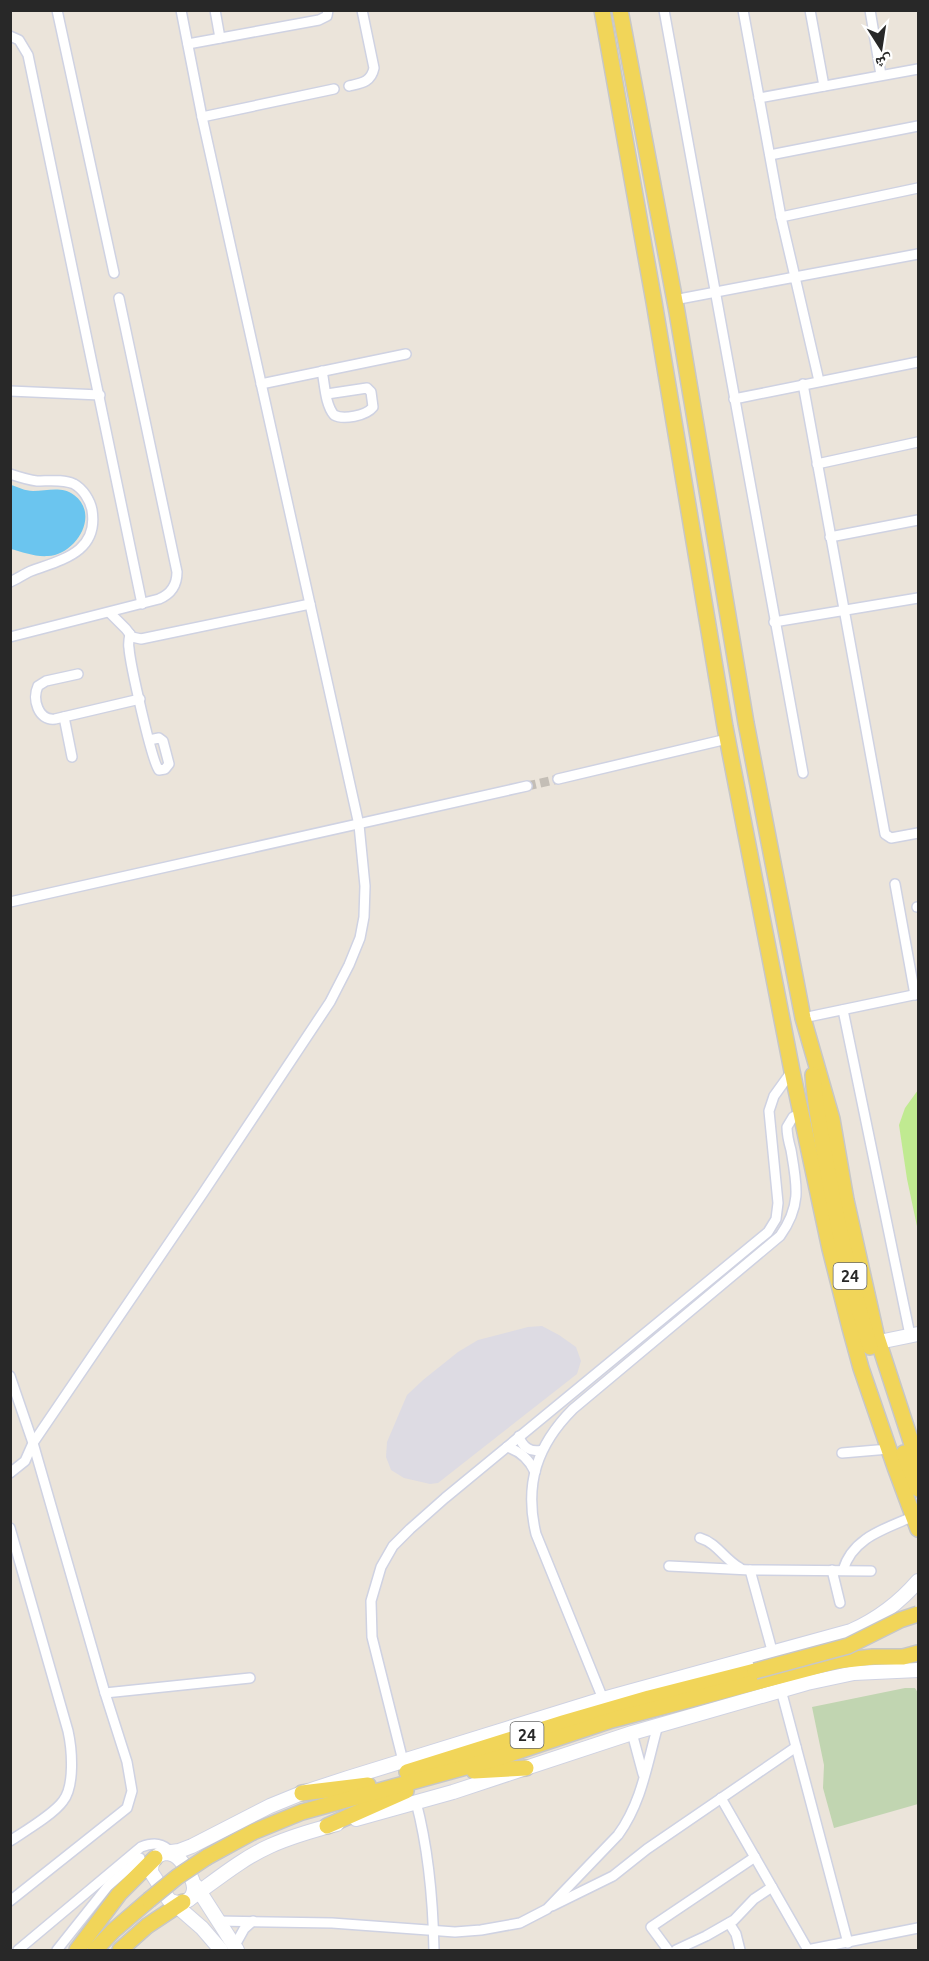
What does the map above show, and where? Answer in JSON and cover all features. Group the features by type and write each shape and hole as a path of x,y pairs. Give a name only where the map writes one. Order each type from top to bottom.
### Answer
{"main road":[{"path":"602,10 654,302 726,733 792,1071 842,1299 861,1368 916,1522"},
{"path":"620,10 674,300 746,723 803,1018 832,1119 846,1200 879,1342 913,1430 918,1463"},
{"path":"726,733 746,723"},
{"name":"24","path":"813,1056 817,1114 842,1246 874,1363 918,1489"},
{"name":"24","path":"95,1950 149,1900 207,1857 253,1832 368,1785 495,1759 848,1646 900,1620 918,1616"},
{"name":"24","path":"303,1812 439,1770 585,1717 757,1676 837,1661 873,1657 903,1657 918,1653"},
{"path":"569,1710 585,1717"},
{"path":"327,1826 401,1793 439,1770 463,1743"},
{"path":"439,1770 526,1768"},
{"path":"302,1793 368,1785"},
{"path":"77,1950 119,1894 155,1859"},
{"path":"120,1950 185,1897"}],"street":[{"path":"57,10 114,273"},
{"path":"10,1473 25,1461 33,1443 330,1002 360,938 364,917 365,886 359,825 202,117 181,10"},
{"path":"215,10 220,38"},
{"path":"188,44 324,19 328,10"},
{"path":"349,86 367,81 374,68 362,10"},
{"path":"664,10 802,772"},
{"path":"743,10 781,218 819,381"},
{"path":"810,10 824,86"},
{"path":"870,10 881,75"},
{"path":"11,38 19,40 28,55 142,604"},
{"path":"759,98 918,69"},
{"path":"202,117 334,89"},
{"path":"770,155 918,126"},
{"path":"781,218 918,188"},
{"path":"674,300 918,254"},
{"path":"10,637 159,599 174,587 177,572 119,298"},
{"path":"261,384 406,354"},
{"path":"734,399 918,362"},
{"path":"322,371 330,411 338,417 369,412 373,407 371,392 367,388 327,394"},
{"path":"803,384 885,834 891,838 918,833"},
{"path":"10,391 100,395"},
{"path":"817,464 918,442"},
{"path":"10,474 29,480 63,481 77,486 89,502 92,518 88,537 78,552 68,559 29,572 10,582"},
{"path":"830,537 918,520"},
{"path":"774,622 917,598 918,610"},
{"path":"110,613 135,638 141,639 310,604"},
{"path":"131,607 128,631 129,650 149,740"},
{"path":"78,674 43,682 37,688 36,698 41,715 48,720 140,699"},
{"path":"64,717 72,758"},
{"path":"558,779 726,733"},
{"path":"10,902 526,786"},
{"path":"803,1018 917,994 895,884"},
{"path":"843,1010 914,1335 879,1342"},
{"path":"403,1761 372,1637 371,1607 377,1578 387,1556 401,1537 519,1436 768,1233 776,1219 778,1203 769,1111 774,1096 792,1071"},
{"path":"603,1699 536,1534 532,1510 534,1472 550,1435 573,1409 780,1236 794,1212 797,1199 788,1127 793,1117 801,1113"},
{"path":"10,1376 33,1443 127,1762 132,1791 127,1808 10,1902"},
{"path":"519,1436 527,1449 542,1450"},
{"path":"507,1447 517,1450 525,1457 534,1472"},
{"path":"842,1453 889,1449"},
{"path":"843,1570 848,1556 864,1539 916,1522"},
{"path":"10,1528 68,1731 71,1760 69,1789 62,1803 10,1841"},
{"path":"700,1538 716,1546 731,1563 746,1570 773,1654"},
{"path":"669,1566 746,1570 871,1571"},
{"path":"832,1570 840,1603"},
{"path":"866,1625 892,1607 918,1581"},
{"path":"57,1950 108,1886 155,1859 192,1846 254,1813 302,1793 603,1699 836,1636 899,1611 918,1616"},
{"path":"185,1897 268,1847 303,1833 453,1792 632,1733 781,1690 838,1676 892,1670 918,1663"},
{"path":"892,1670 918,1670"},
{"path":"105,1693 250,1678"},
{"path":"781,1690 848,1943"},
{"path":"547,1909 618,1835 636,1806 658,1725"},
{"path":"632,1733 644,1777"},
{"path":"218,1921 332,1923 469,1931 520,1923 613,1876 647,1849 796,1747"},
{"path":"721,1798 808,1950 918,1928"},
{"path":"416,1802 428,1859 434,1950"},
{"path":"668,1950 651,1927 755,1857"},
{"path":"155,1859 165,1896 185,1897 218,1921 230,1949"},
{"path":"155,1859 185,1897 202,1928 230,1949"},
{"path":"18,1950 155,1859"},
{"path":"676,1950 729,1923 738,1917 754,1899 772,1887"},
{"path":"230,1949 244,1929 253,1921"},
{"path":"729,1923 736,1934 740,1950"}],"shaded area":[{"path":"542,1326 576,1347 581,1361 577,1374 438,1483 430,1484 404,1478 391,1470 386,1457 387,1442 407,1395 458,1352 478,1340 528,1327"}],"green space":[{"path":"918,1090 918,1231 899,1125 905,1108"},
{"path":"905,1688 915,1688 918,1693 918,1804 834,1828 823,1788 824,1765 812,1707"}],"water":[{"path":"11,485 30,491 54,490 74,495 82,503 85,513 85,523 75,542 58,554 48,556 33,555 11,549"}],"tunnel":[{"path":"527,786 558,779"}]}
